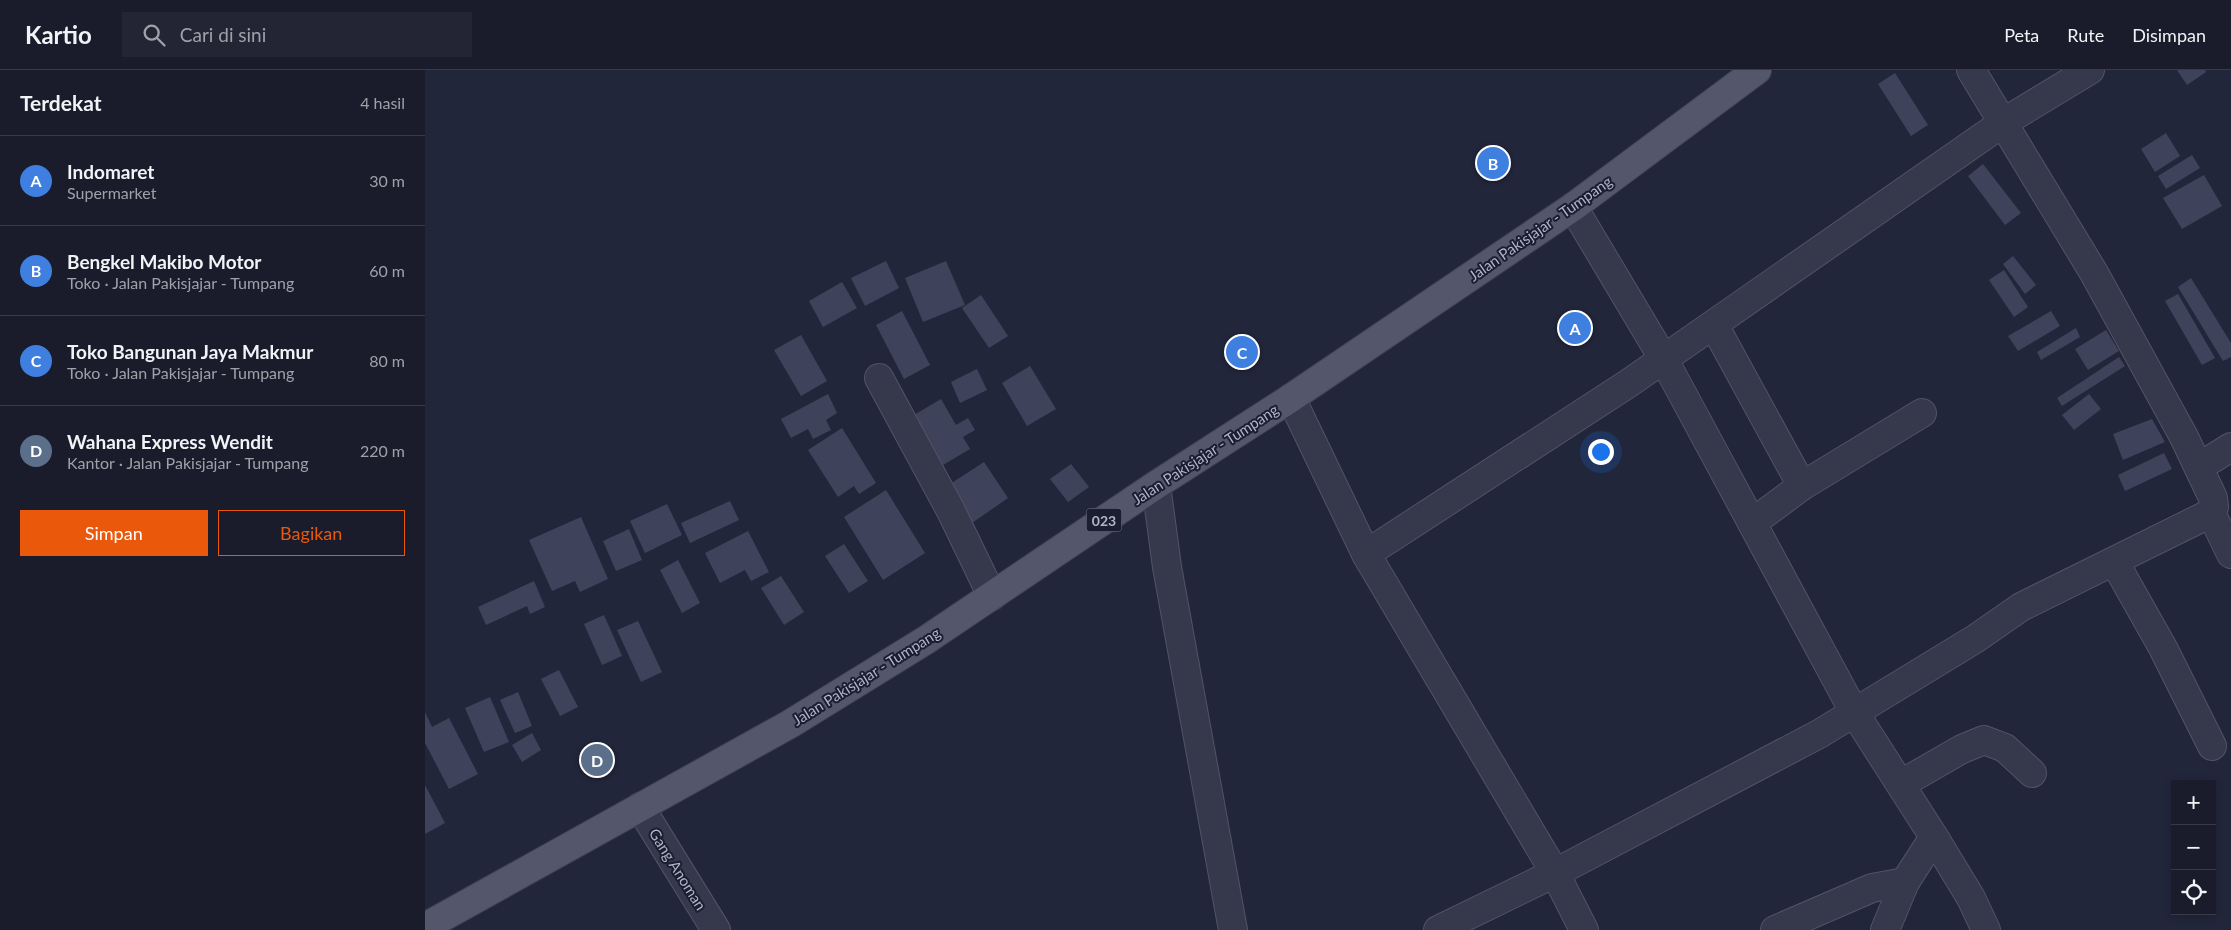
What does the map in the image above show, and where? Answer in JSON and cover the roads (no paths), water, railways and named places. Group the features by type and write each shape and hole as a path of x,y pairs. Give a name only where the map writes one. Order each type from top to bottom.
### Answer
{"main road":[{"name":"Jalan Pakisjajar - Tumpang","path":"437,925 833,698 992,596 1156,485 1291,398 1573,207 1757,70"}],"street":[{"path":"1438,930 1555,873 1819,734 1975,639 2021,607 2211,513 2214,507 2213,498 2199,467 2094,273 1971,70"},
{"path":"1366,554 1629,383 2004,122 2090,70"},
{"path":"1573,207 1663,358 1854,712 1971,898 1986,930"},
{"path":"1714,325 1802,486"},
{"path":"879,378 951,511 992,596"},
{"path":"1291,398 1366,554 1555,873 1584,930"},
{"path":"1752,523 1802,486 1922,413"},
{"path":"2199,467 2231,447"},
{"path":"1156,485 1167,567 1233,930"},
{"path":"2211,513 2231,554"},
{"path":"2114,561 2163,648 2213,746"},
{"path":"1901,784 1961,749 1984,740 2005,748 2031,773"},
{"name":"Gang Anoman","path":"640,807 716,930"},
{"path":"1885,930 1905,882 1934,837"},
{"path":"1775,930 1873,888 1905,882"}],"place":[{"name":"Bengkel Makibo Motor","path":"1493,163"},
{"name":"Indomaret","path":"1575,328"},
{"name":"Toko Bangunan Jaya Makmur","path":"1242,352"},
{"name":"Wahana Express Wendit","path":"597,760"}]}
